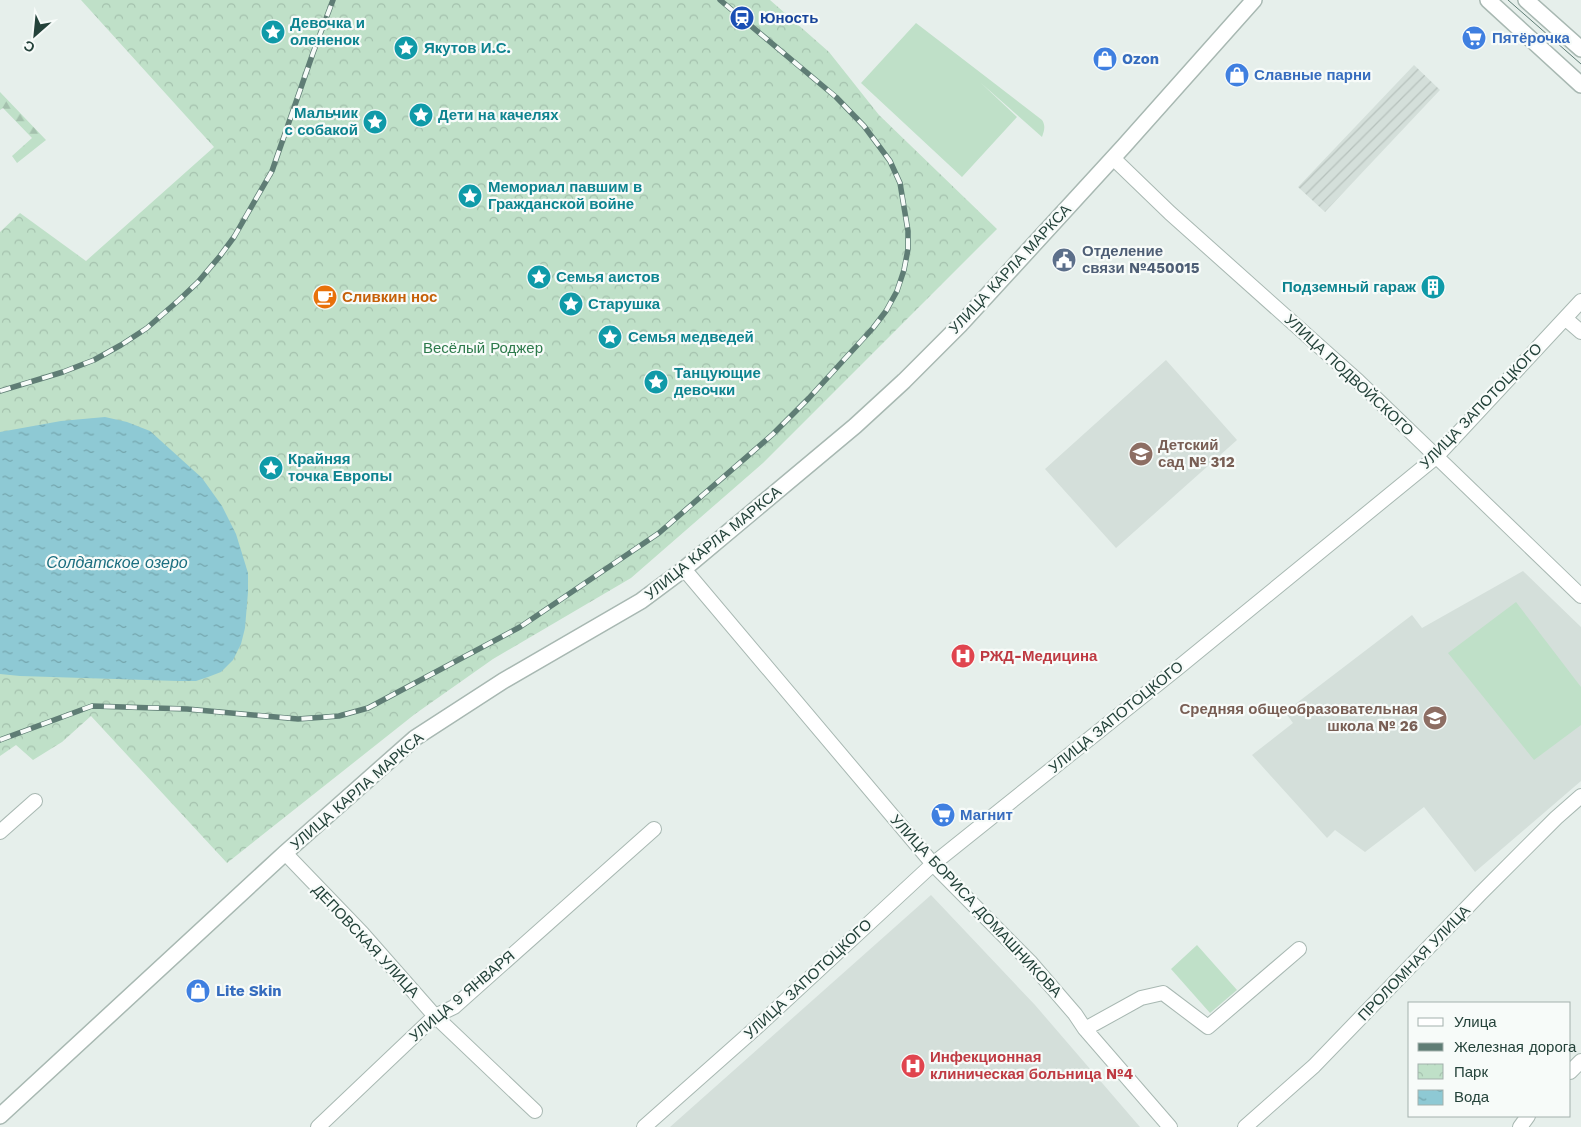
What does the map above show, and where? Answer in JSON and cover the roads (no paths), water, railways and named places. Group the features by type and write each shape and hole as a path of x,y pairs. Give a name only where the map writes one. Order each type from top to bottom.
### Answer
{"street":[{"name":"УЛИЦА КАРЛА МАРКСА","path":"0,1116 285,853 415,738 503,681 641,601 684,569 855,426 904,381 960,325 1254,0"},
{"path":"1488,0 1581,84"},
{"path":"1526,0 1581,49"},
{"name":"УЛИЦА ПОДВОЙСКОГО","path":"1113,158 1170,213 1358,381 1581,596"},
{"name":"УЛИЦА ЗАПОТОЦКОГО","path":"644,1127 765,1019 933,864 1436,457 1581,301"},
{"path":"1566,319 1581,332"},
{"name":"УЛИЦА БОРИСА ДОМАШНИКОВА","path":"684,569 933,864 1031,963 1170,1127"},
{"name":"ПРОЛОМНАЯ УЛИЦА","path":"1245,1127 1314,1066 1481,893 1556,818 1581,796"},
{"path":"0,832 35,801"},
{"name":"УЛИЦА 9 ЯНВАРЯ","path":"318,1127 435,1016 454,1007 654,829"},
{"name":"ДЕПОВСКАЯ УЛИЦА","path":"285,853 362,933 435,1016 535,1110"},
{"path":"1085,1028 1141,998 1163,993 1208,1027 1299,949"},
{"path":"1571,1071 1581,1061"}],"water":[{"name":"Солдатское озеро","path":"105,417 127,422 150,431 202,478 222,506 236,534 248,573 245,628 241,644 233,660 221,672 196,681 0,674 0,432 61,421"}],"tram line":[{"path":"1508,0 1581,64"}],"railway":[{"path":"0,391 63,372 94,360 147,328 198,282 234,237 272,171 333,0"},
{"path":"0,740 92,706 187,709 298,719 339,716 368,708 520,627 659,533 773,434 809,398 873,328 886,311 897,291 908,249 908,231 900,183 890,161 864,126 836,97 720,0"}],"place":[{"name":"Юность","path":"742,18"},
{"name":"Девочка и олененок","path":"273,32"},
{"name":"Пятёрочка","path":"1474,38"},
{"name":"Якутов И.С.","path":"406,48"},
{"name":"Ozon","path":"1105,59"},
{"name":"Славные парни","path":"1237,75"},
{"name":"Дети на качелях","path":"421,115"},
{"name":"Мальчик с собакой","path":"375,122"},
{"name":"Мемориал павшим в Гражданской войне","path":"470,196"},
{"name":"Отделение связи №450015","path":"1064,260"},
{"name":"Семья аистов","path":"539,277"},
{"name":"Подземный гараж","path":"1433,287"},
{"name":"Сливкин нос","path":"325,297"},
{"name":"Старушка","path":"571,304"},
{"name":"Семья медведей","path":"610,337"},
{"name":"Танцующие девочки","path":"656,382"},
{"name":"Детский сад № 312","path":"1141,454"},
{"name":"Крайняя точка Европы","path":"271,468"},
{"name":"РЖД-Медицина","path":"963,656"},
{"name":"Средняя общеобразовательная школа № 26","path":"1435,718"},
{"name":"Магнит","path":"943,815"},
{"name":"Lite Skin","path":"198,991"},
{"name":"Инфекционная клиническая больница №4","path":"913,1066"}],"park label":[{"name":"Весёлый Роджер","path":"483,348"}]}
